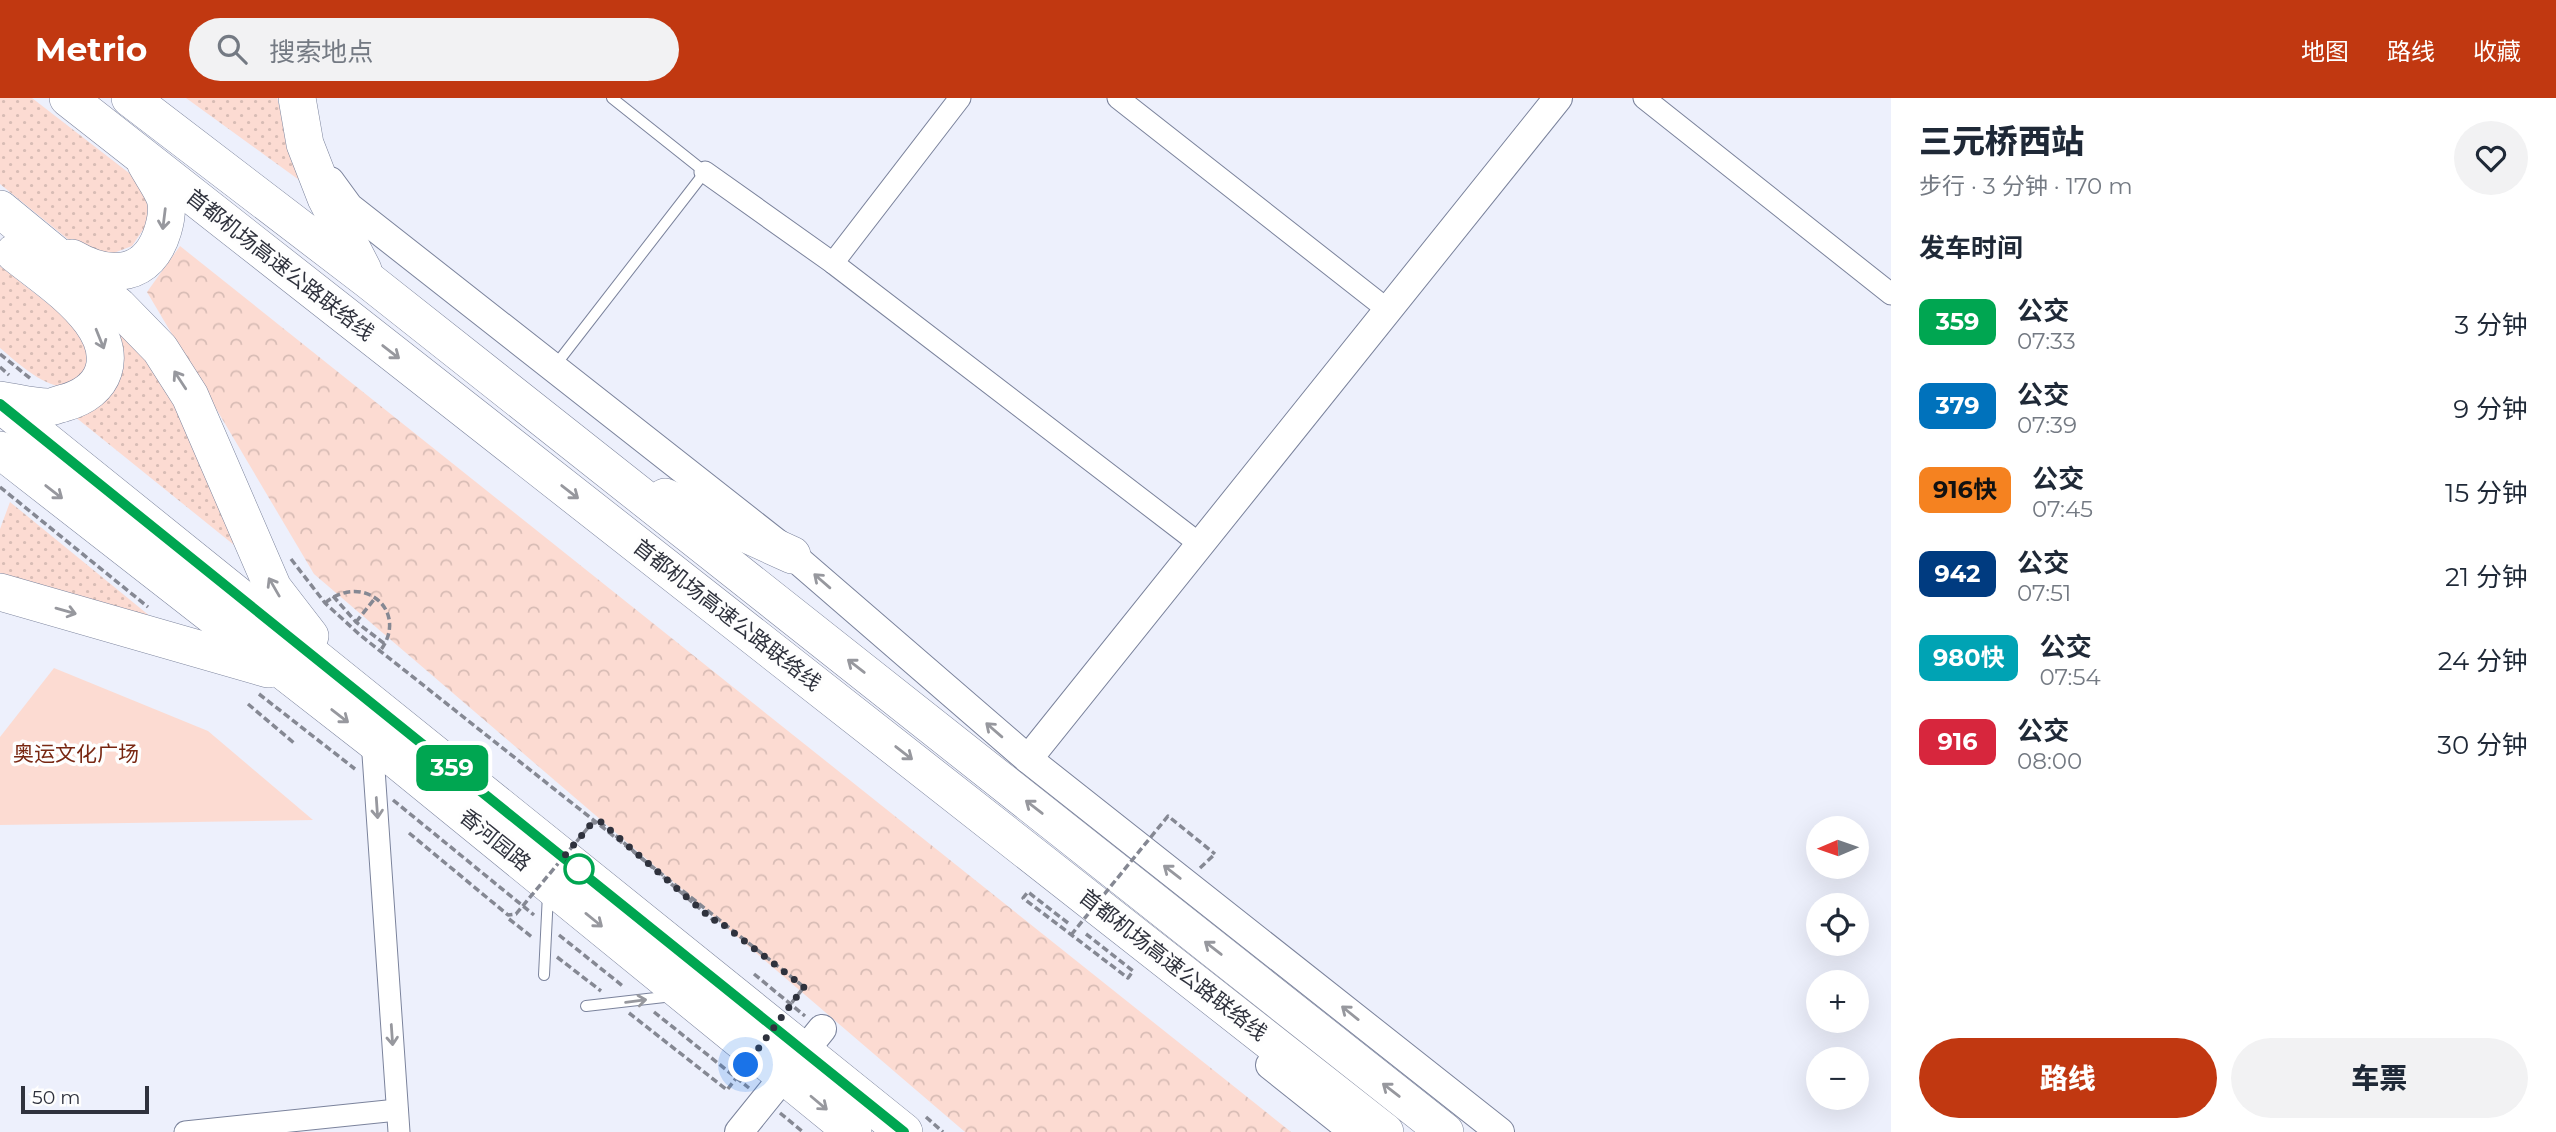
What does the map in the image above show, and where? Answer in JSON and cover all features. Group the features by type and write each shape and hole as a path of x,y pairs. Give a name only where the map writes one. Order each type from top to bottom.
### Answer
{"highway":[{"name":"首都机场高速公路联络线","path":"68,98 1099,926 1385,1132"},
{"name":"首都机场高速公路联络线","path":"130,98 369,280 1445,1132"},
{"path":"297,98 305,144 326,198 369,280"},
{"path":"97,289 146,261 160,241 167,217 165,198 142,157"},
{"path":"0,209 16,238 97,289 118,306 160,349 190,396 273,588 344,681"},
{"path":"0,402 49,407 80,398 95,388 106,357 102,339 89,319 100,271 16,238"},
{"name":"香河园路","path":"0,402 344,681 756,1052"},
{"name":"香河园路","path":"0,450 272,684 372,740 756,1052 794,1064 904,1132"},
{"path":"612,472 792,555"},
{"path":"0,592 272,684"},
{"name":"香河园路","path":"794,1064 853,1132"}],"main road":[{"path":"1027,759 1558,98"},
{"path":"305,144 349,207 792,555 1027,759 1500,1132"},
{"path":"1099,926 1354,1132"},
{"path":"739,1132 794,1064"}],"street":[{"path":"833,263 960,98"},
{"path":"1118,98 1388,310"},
{"path":"1644,98 1891,294"},
{"path":"705,172 833,263 1201,545"},
{"path":"372,740 399,1132"},
{"path":"185,1132 397,1110"}],"lane":[{"path":"553,368 705,172 612,98"},
{"path":"544,975 549,884"},
{"path":"586,1006 686,995"}],"path":[{"path":"0,354 40,387"},
{"path":"0,487 150,608"},
{"path":"289,557 325,603 380,652 715,920 804,987 727,1090 509,919"},
{"path":"325,603 333,596 353,590 365,591 376,597 388,616 390,628 380,652"},
{"path":"333,596 356,622 385,645"},
{"path":"356,622 376,597"},
{"path":"272,684 375,785 639,1000 756,1052 794,1064 803,1132"},
{"path":"248,704 295,743"},
{"path":"1071,935 1168,816 1215,854"},
{"path":"410,833 508,915 516,914 592,823 601,822 715,920"},
{"path":"1068,923 1028,892 1023,898 1128,978 1133,971 1099,926"}],"green space":[{"path":"0,98 32,98 129,173 141,186 148,203 147,224 132,246 111,254 75,245 0,184"},
{"path":"186,98 277,98 306,185"},
{"path":"180,246 1291,1132 965,1132 314,574 147,292"},
{"path":"0,266 80,332 85,340 86,364 76,382 66,386 42,380 0,348"},
{"path":"116,317 151,356 244,553 74,416 116,335"},
{"path":"10,502 167,630 0,584 0,529"},
{"name":"奥运文化广场","path":"54,668 208,731 313,820 0,825 0,737"}],"bus line":[{"name":"359","path":"0,404 904,1132"}],"route":[{"path":"579,869 562,859 592,823 601,822 714,921 716,919 804,987 746,1065"}]}
